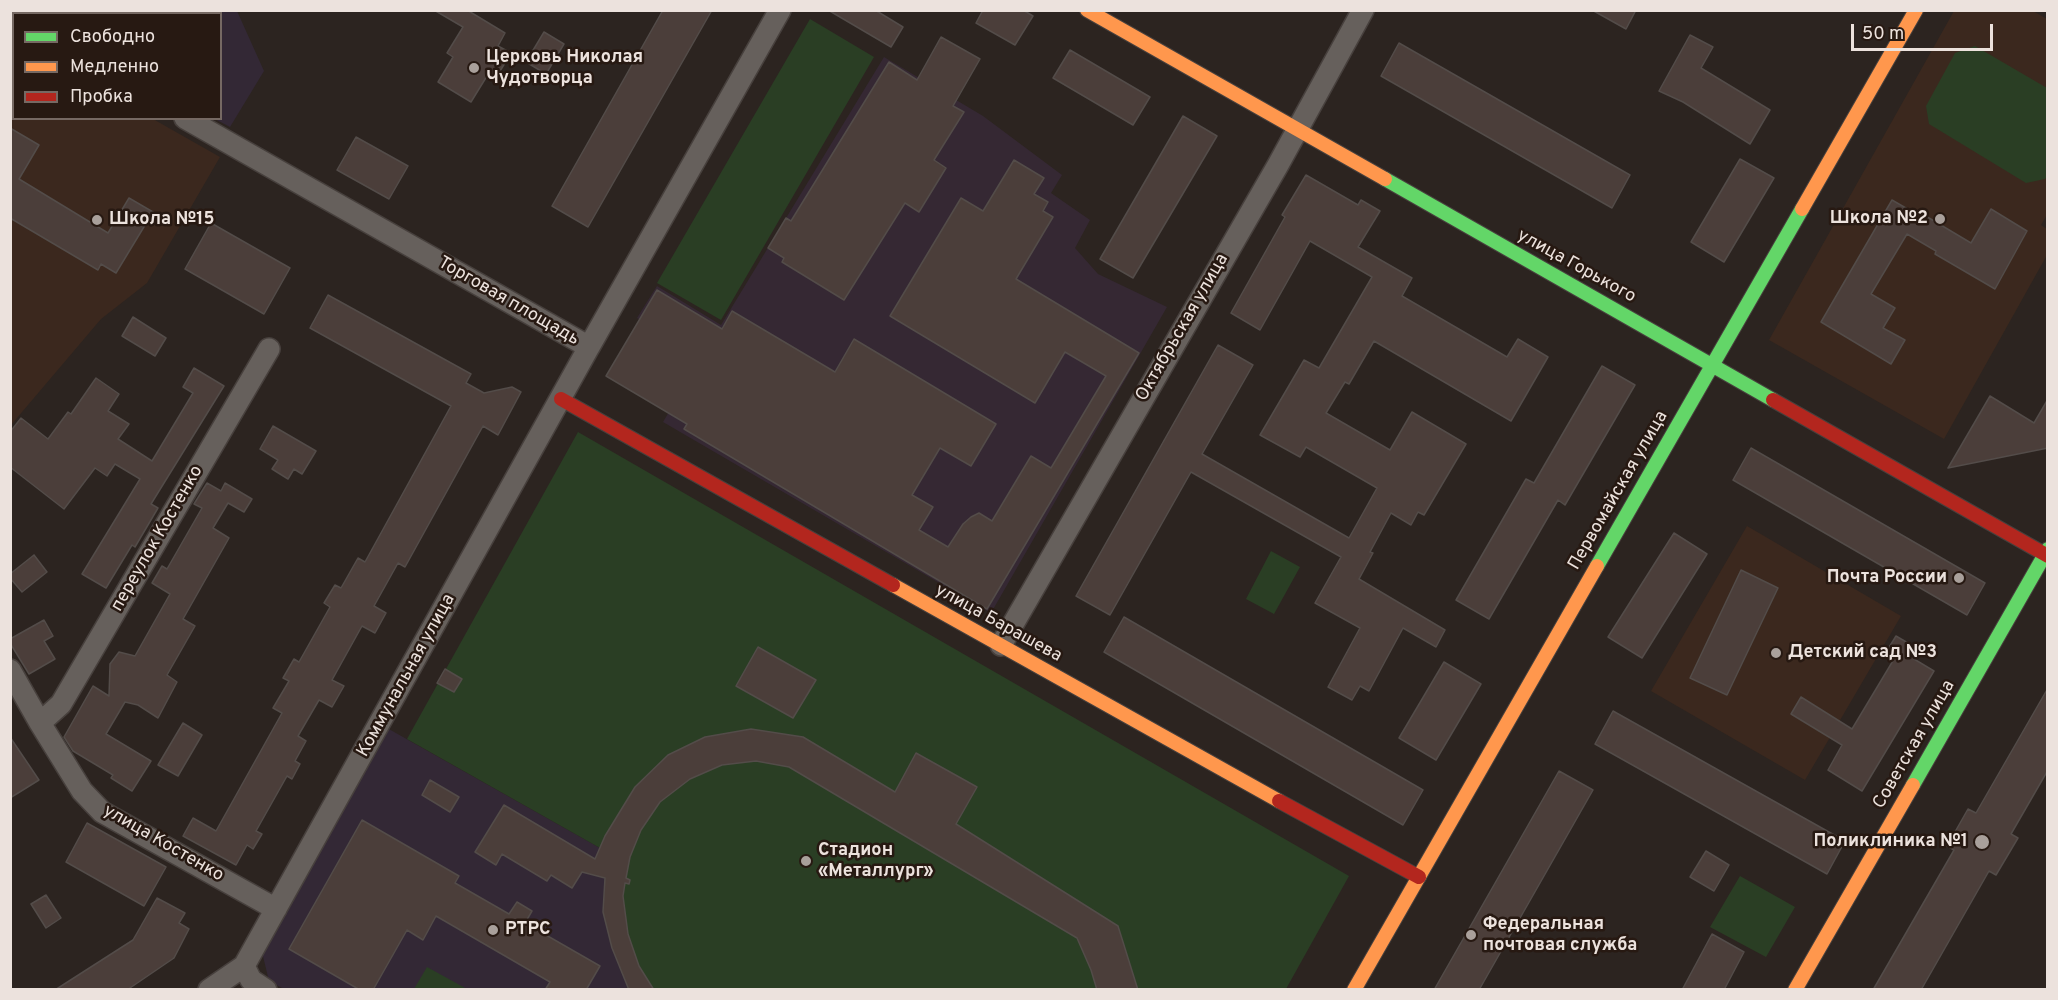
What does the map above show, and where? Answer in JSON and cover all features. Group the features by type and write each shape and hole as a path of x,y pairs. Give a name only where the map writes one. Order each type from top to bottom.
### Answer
{"street":[{"name":"Торговая площадь","path":"189,120 589,347 780,10"},
{"name":"улица Горького","path":"1087,10 2046,553"},
{"name":"Октябрьская улица","path":"1001,645 1363,10"},
{"name":"Первомайская улица","path":"1354,990 1916,10"},
{"name":"Коммунальная улица","path":"209,990 244,966 589,347"},
{"name":"переулок Костенко","path":"40,723 61,704 269,349"},
{"name":"улица Барашева","path":"561,399 1419,877"},
{"name":"Советская улица","path":"1795,990 2046,553"},
{"name":"улица Костенко","path":"10,670 82,790 102,812 276,909"},
{"path":"244,966 251,980 266,990"}],"shaded area":[{"path":"237,11 264,71 230,127 217,120 222,120 222,12 47,12"},
{"name":"Школа №2","path":"1954,11 2033,11 2047,19 2048,213 2041,225 2047,229 2047,255 1944,439 1769,340"},
{"path":"884,57 983,116 1062,175 1051,193 1090,220 1075,248 1098,274 1167,307 991,613 663,422 702,357 637,318 657,286 721,325"},
{"name":"Школа №15","path":"12,110 12,120 155,120 220,157 147,283 101,319 11,425 10,113"},
{"name":"Детский сад №3","path":"1747,526 1901,616 1805,780 1651,691"},
{"path":"387,728 600,848 628,986 626,990 284,989 269,981 262,952"}],"green space":[{"path":"810,19 874,57 721,320 657,283"},
{"path":"1975,46 2047,88 2048,175 2045,179 2026,183 1929,124 1926,106 1955,53"},
{"path":"578,432 1349,876 1286,989 626,989 628,986 612,948 603,912 605,878 593,875 600,848 407,739"},
{"path":"1271,551 1300,567 1274,614 1246,599"},
{"path":"1740,876 1795,907 1766,957 1710,927"},
{"path":"427,967 467,989 414,989"}],"building":[{"name":"Церковь Николая Чудотворца","path":"434,10 467,10 505,33 498,46 511,53 494,81 487,76 471,102 438,82 453,57 447,53 463,27"},
{"path":"663,10 712,10 588,227 552,206"},
{"path":"828,10 875,10 903,27 891,47"},
{"path":"983,10 1023,10 1033,16 1015,45 976,23"},
{"path":"1592,10 1636,10 1626,29"},
{"path":"544,32 564,44 546,74 526,62"},
{"path":"1690,35 1713,47 1701,68 1770,110 1750,144 1683,102 1659,91"},
{"path":"941,37 980,59 953,106 964,112 934,160 946,168 919,212 905,203 844,300 782,262 784,258 768,248 786,218 791,221 889,62 917,80"},
{"path":"1399,43 1630,175 1612,208 1381,76"},
{"path":"1070,50 1150,97 1133,125 1053,78"},
{"path":"1183,116 1217,136 1133,278 1100,259"},
{"path":"10,128 39,145 19,179 108,233 129,198 153,212 116,273 101,264 98,270 10,218"},
{"path":"356,137 408,166 389,199 337,170"},
{"path":"1740,159 1774,178 1724,262 1691,242"},
{"path":"1014,160 1044,178 1034,194 1048,202 1043,211 1053,217 1016,279 1139,353 987,609 684,429 687,424 606,376 657,290 722,329 732,311 835,372 854,339 996,424 971,466 940,448 912,495 933,507 919,530 948,547 963,524 971,517 979,513 992,521 1031,456 1051,468 1106,376 1065,352 1035,403 890,316 961,198 983,211"},
{"path":"1306,175 1358,205 1361,200 1380,211 1358,247 1412,278 1402,296 1507,357 1518,339 1548,357 1511,421 1374,341 1349,384 1345,382 1326,413 1390,450 1412,412 1466,444 1424,515 1418,512 1411,525 1391,513 1370,552 1373,553 1359,579 1445,630 1436,647 1403,628 1369,691 1360,686 1352,700 1328,687 1360,628 1315,603 1341,557 1191,472 1110,615 1076,596 1218,345 1253,365 1202,454 1349,538 1377,488 1306,447 1300,457 1260,435 1304,360 1319,368 1372,277 1310,241 1260,330 1231,313 1285,217 1282,215"},
{"path":"1892,200 1918,215 1919,212 1971,243 1991,209 2027,231 1995,289 1935,254 1936,251 1907,234 1871,294 1895,308 1883,328 1905,340 1891,364 1821,322"},
{"path":"211,223 290,268 264,314 185,269"},
{"path":"328,295 471,374 466,383 484,393 512,387 521,392 498,435 483,426 405,567 398,563 374,606 386,613 375,633 362,626 332,680 344,686 332,707 319,700 298,736 306,741 295,761 300,764 292,779 287,776 256,831 262,834 253,849 247,845 236,865 183,836 193,818 216,831 282,713 273,708 289,681 283,678 294,659 299,662 330,607 324,603 335,585 341,588 358,558 365,562 451,406 310,328"},
{"path":"133,317 166,338 155,356 122,336"},
{"path":"1602,366 1635,385 1565,505 1558,500 1489,619 1456,600 1526,479 1534,483"},
{"path":"194,368 224,386 151,504 158,508 135,547 132,545 106,588 82,574 140,479 115,464 107,476 95,468 64,509 10,467 10,432 21,418 48,439 68,412 71,414 96,378 119,394 108,411 129,424 118,439 152,461 193,393 183,387"},
{"path":"1990,396 2034,423 2048,399 2048,448 1948,468"},
{"path":"273,426 316,451 302,474 294,469 288,479 272,469 278,460 260,449"},
{"path":"1751,448 1985,583 1967,615 1733,480"},
{"path":"207,483 221,491 225,483 252,499 244,512 228,503 213,528 229,538 183,619 195,626 167,675 177,682 158,718 138,705 125,702 106,734 151,761 132,791 111,778 113,775 73,751 64,737 93,686 109,696 110,664 119,652 135,656 170,594 152,583 162,566 167,569 202,508 194,504"},
{"path":"1674,533 1707,554 1642,658 1608,637"},
{"path":"34,555 47,572 22,592 10,578 10,574"},
{"path":"1741,570 1778,588 1727,695 1690,678"},
{"path":"1124,617 1423,790 1403,825 1104,652"},
{"path":"44,620 53,636 44,641 55,659 29,674 10,643 10,639"},
{"path":"1896,636 1920,650 1914,659 1934,671 1862,791 1828,770 1842,745 1791,714 1801,697 1852,729 1897,654 1888,649"},
{"path":"758,647 816,680 793,718 736,686"},
{"path":"1444,662 1481,684 1436,760 1399,738"},
{"path":"445,669 462,679 454,692 437,683"},
{"path":"2048,688 2048,770 2011,834 2018,838 1996,875 1989,871 1921,990 1873,990 1954,850 1947,846 1968,809 1976,813"},
{"path":"1613,711 1845,841 1827,874 1595,744"},
{"path":"183,723 202,735 178,776 158,765"},
{"path":"751,729 803,737 895,792 916,753 977,787 956,824 1118,926 1138,990 1097,990 1077,938 789,767 756,761 722,765 690,779 660,802 641,830 630,857 626,878 630,880 629,884 625,883 623,896 628,934 639,966 654,990 629,990 612,948 603,912 605,878 582,872 572,888 551,875 547,881 502,854 496,865 475,852 504,805 595,859 605,836 635,787 668,755 705,737"},
{"path":"10,737 39,780 10,798"},
{"path":"1559,771 1593,790 1479,990 1434,990"},
{"path":"430,780 459,797 450,812 422,795"},
{"path":"362,820 459,876 455,883 509,914 517,902 532,911 525,923 600,966 586,990 545,990 550,982 436,916 423,940 407,930 373,990 360,990 289,949"},
{"path":"87,823 166,867 144,906 66,862"},
{"path":"1706,851 1729,865 1714,891 1690,877"},
{"path":"46,895 61,918 46,928 31,904"},
{"path":"157,898 185,913 179,923 189,929 174,958 127,990 55,990 133,940"},
{"path":"1712,934 1744,952 1724,990 1682,990"}],"traffic: fast":[{"path":"1385,179 1773,400"},
{"path":"1597,566 1802,209"},
{"path":"1913,785 2048,549"}],"traffic: slow":[{"path":"1087,10 1385,179"},
{"path":"1802,209 1916,10"},
{"path":"1354,990 1597,566"},
{"path":"893,585 1279,801"},
{"path":"1795,990 1913,785"}],"traffic: jam":[{"path":"561,399 893,585"},
{"path":"1773,400 2048,556"},
{"path":"1279,801 1419,877"}],"place":[{"name":"Церковь Николая Чудотворца","path":"474,68"},
{"name":"Школа №2","path":"1940,219"},
{"name":"Школа №15","path":"97,220"},
{"name":"Почта России","path":"1959,578"},
{"name":"Детский сад №3","path":"1776,653"},
{"name":"Поликлиника №1","path":"1982,842"},
{"name":"Стадион «Металлург»","path":"806,861"},
{"name":"РТРС","path":"493,930"},
{"name":"Федеральная почтовая служба","path":"1471,935"}]}
